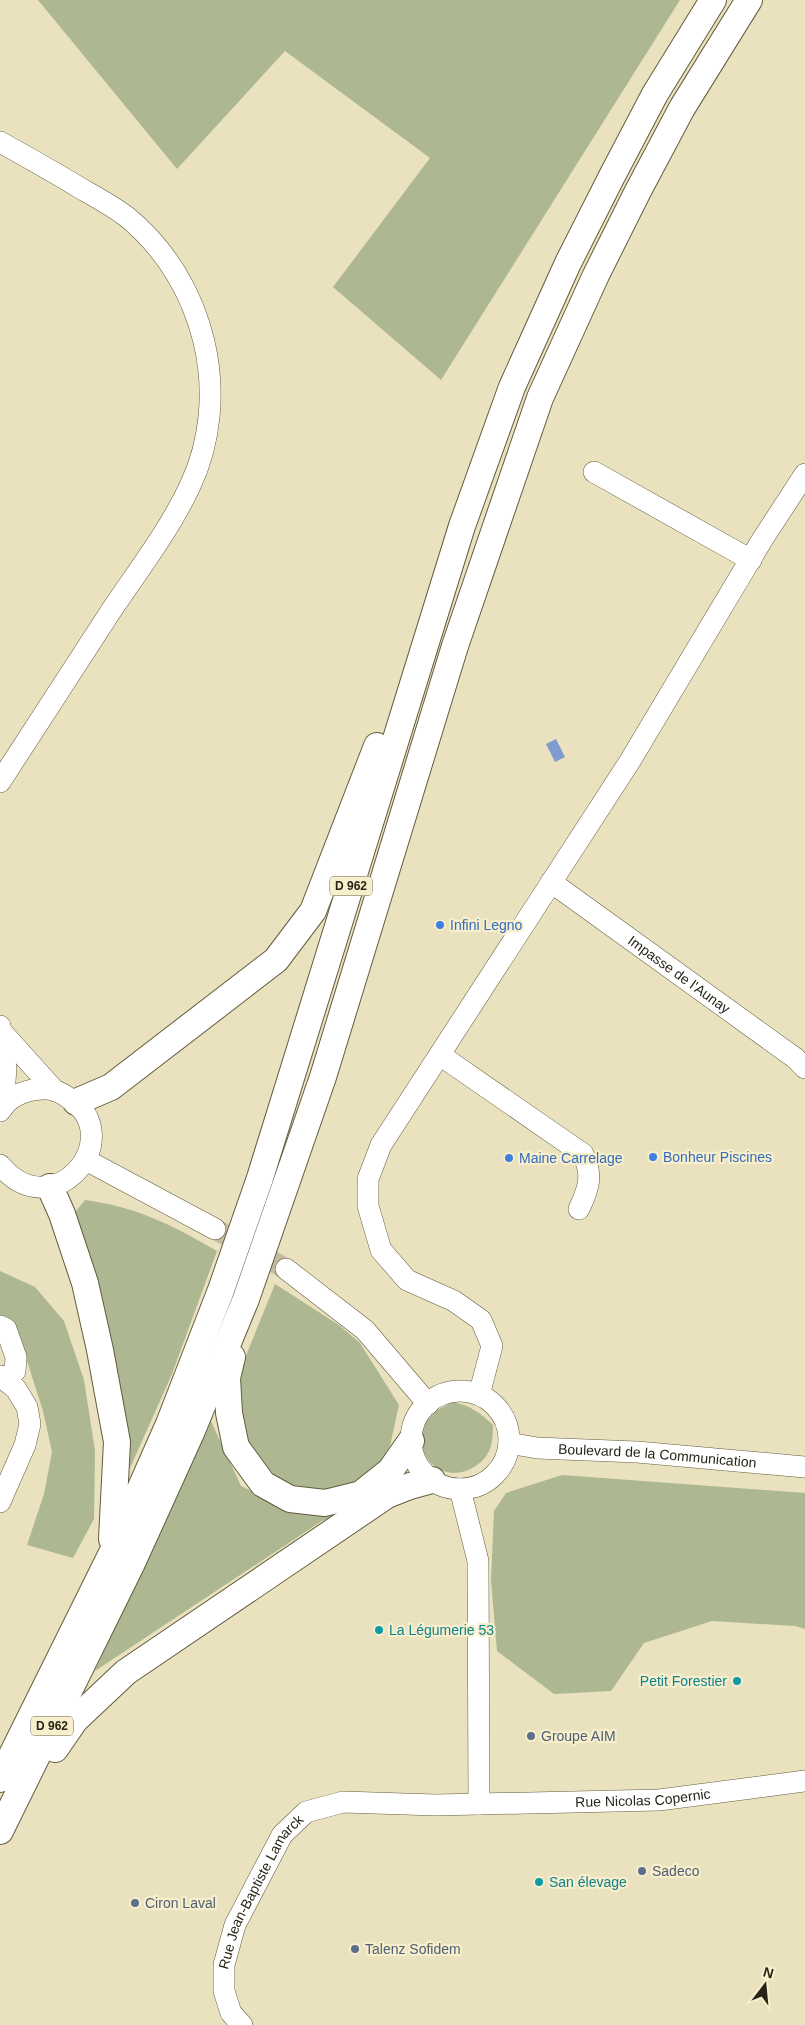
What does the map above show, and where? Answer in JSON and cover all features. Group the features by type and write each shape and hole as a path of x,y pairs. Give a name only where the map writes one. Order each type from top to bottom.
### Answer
{"main road":[{"name":"D 962","path":"0,1779 111,1555 168,1424 221,1290 257,1187 426,640 496,429 530,345 590,220 655,94 713,0"},
{"name":"D 962","path":"5,1822 136,1555 191,1433 246,1299 323,1077 455,646 540,398 596,275 638,190 682,108 749,0"},
{"path":"65,1097 111,1086 276,960 313,912 496,429"},
{"path":"50,1187 62,1214 85,1283 117,1442 111,1555"},
{"path":"246,1299 227,1378 229,1414 236,1448 263,1484 290,1499 325,1503 361,1494 390,1471 412,1442"},
{"path":"5,1822 75,1720 126,1672 388,1495 432,1480"}],"street":[{"path":"0,142 108,204 127,217 147,235 172,270 196,313 206,342 210,387 204,445 190,486 160,536 0,782"},
{"path":"594,472 751,560"},
{"path":"479,1395 492,1346 481,1320 454,1301 407,1280 381,1250 368,1206 368,1179 381,1145 630,761 805,474"},
{"name":"Impasse de l'Aunay","path":"551,882 795,1058 805,1068"},
{"path":"0,1165 8,1175 20,1183 35,1187 50,1187 64,1182 77,1173 86,1160 90,1145 90,1130 85,1115 65,1097 1,1029"},
{"path":"1,1029 6,1068 1,1109"},
{"path":"440,1055 583,1154 589,1167 591,1180 579,1209"},
{"path":"1,1109 14,1096 28,1090 45,1088 65,1097"},
{"path":"86,1160 215,1229"},
{"path":"286,1269 365,1330 428,1404"},
{"path":"0,1326 6,1329 16,1357 15,1371 6,1381 27,1406 30,1424 25,1445 0,1502"},
{"path":"452,1392 466,1392 479,1395 492,1403 502,1414 508,1428 509,1442 506,1457 494,1475 474,1487 460,1489 446,1487 432,1480 422,1470 414,1456 413,1428 419,1415 428,1404 439,1396 452,1392"},
{"name":"Boulevard de la Communication","path":"509,1442 537,1448 637,1452 805,1467"},
{"path":"460,1489 478,1561 479,1804"},
{"name":"Rue Nicolas Copernic","path":"479,1804 659,1800 805,1781"},
{"name":"Rue Jean-Baptiste Lamarck","path":"242,2025 231,2013 224,1991 224,1966 235,1925 282,1835 306,1812 343,1802 479,1804"}],"green space":[{"path":"38,0 680,0 441,380 333,287 430,158 285,51 177,169"},
{"path":"85,1200 121,1207 154,1218 217,1251 172,1374 122,1486 71,1217"},
{"path":"0,1271 35,1287 64,1321 84,1380 95,1451 94,1519 73,1558 27,1545 44,1494 52,1452 43,1411 15,1323 0,1316"},
{"path":"275,1284 339,1325 360,1343 399,1405 390,1446 374,1473 341,1488 312,1494 276,1478 251,1447 235,1411 243,1363"},
{"path":"454,1402 475,1410 493,1425 490,1449 484,1459 474,1467 458,1473 444,1471 432,1464 424,1453 421,1440 424,1426 435,1412"},
{"path":"210,1419 241,1486 273,1501 348,1512 322,1521 95,1671"},
{"path":"562,1475 805,1493 805,1629 795,1626 712,1621 644,1643 611,1691 554,1694 497,1651 491,1580 494,1511 506,1493"}],"water":[{"path":"556,739 565,757 555,762 546,744"}],"tunnel":[{"path":"215,1229 286,1269"}],"place":[{"name":"Infini Legno","path":"440,925"},
{"name":"Bonheur Piscines","path":"653,1157"},
{"name":"Maine Carrelage","path":"509,1158"},
{"name":"La Légumerie 53","path":"379,1630"},
{"name":"Petit Forestier","path":"737,1681"},
{"name":"Groupe AIM","path":"531,1736"},
{"name":"Sadeco","path":"642,1871"},
{"name":"San élevage","path":"539,1882"},
{"name":"Ciron Laval","path":"135,1903"},
{"name":"Talenz Sofidem","path":"355,1949"}]}
